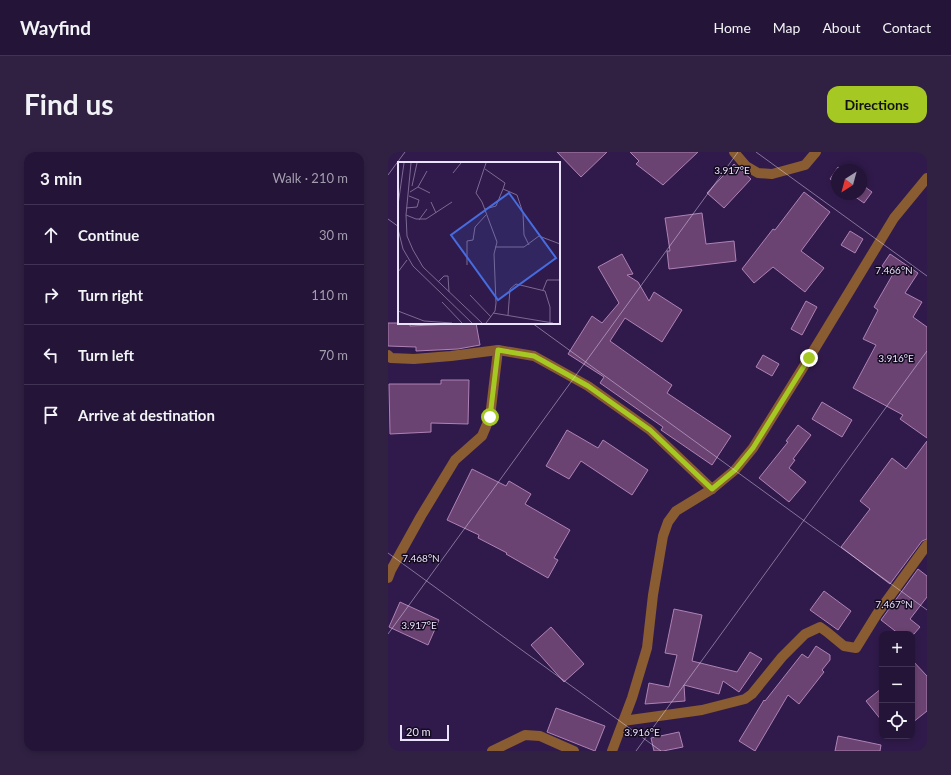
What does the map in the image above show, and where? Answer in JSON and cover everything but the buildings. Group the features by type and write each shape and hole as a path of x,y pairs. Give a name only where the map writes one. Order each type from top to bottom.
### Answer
{"street":[{"path":"734,152 746,166 758,173 772,174 805,165 816,152"},
{"path":"612,751 632,698 647,648 653,595 663,536 668,522 676,511 712,489 735,470 753,448 894,218 927,178"},
{"path":"388,355 391,358 414,359 498,350 534,356 588,386 650,430 712,489"},
{"path":"388,578 420,516 455,460 482,436 490,417 498,350"},
{"path":"623,721 702,710 745,699 752,694 782,657 805,634 820,628 844,646 856,648 877,614 927,545"},
{"path":"492,751 525,735 540,736 574,751"}],"route":[{"path":"490,417 498,350 534,356 588,386 650,430 712,489 735,470 753,448 809,358"}]}
